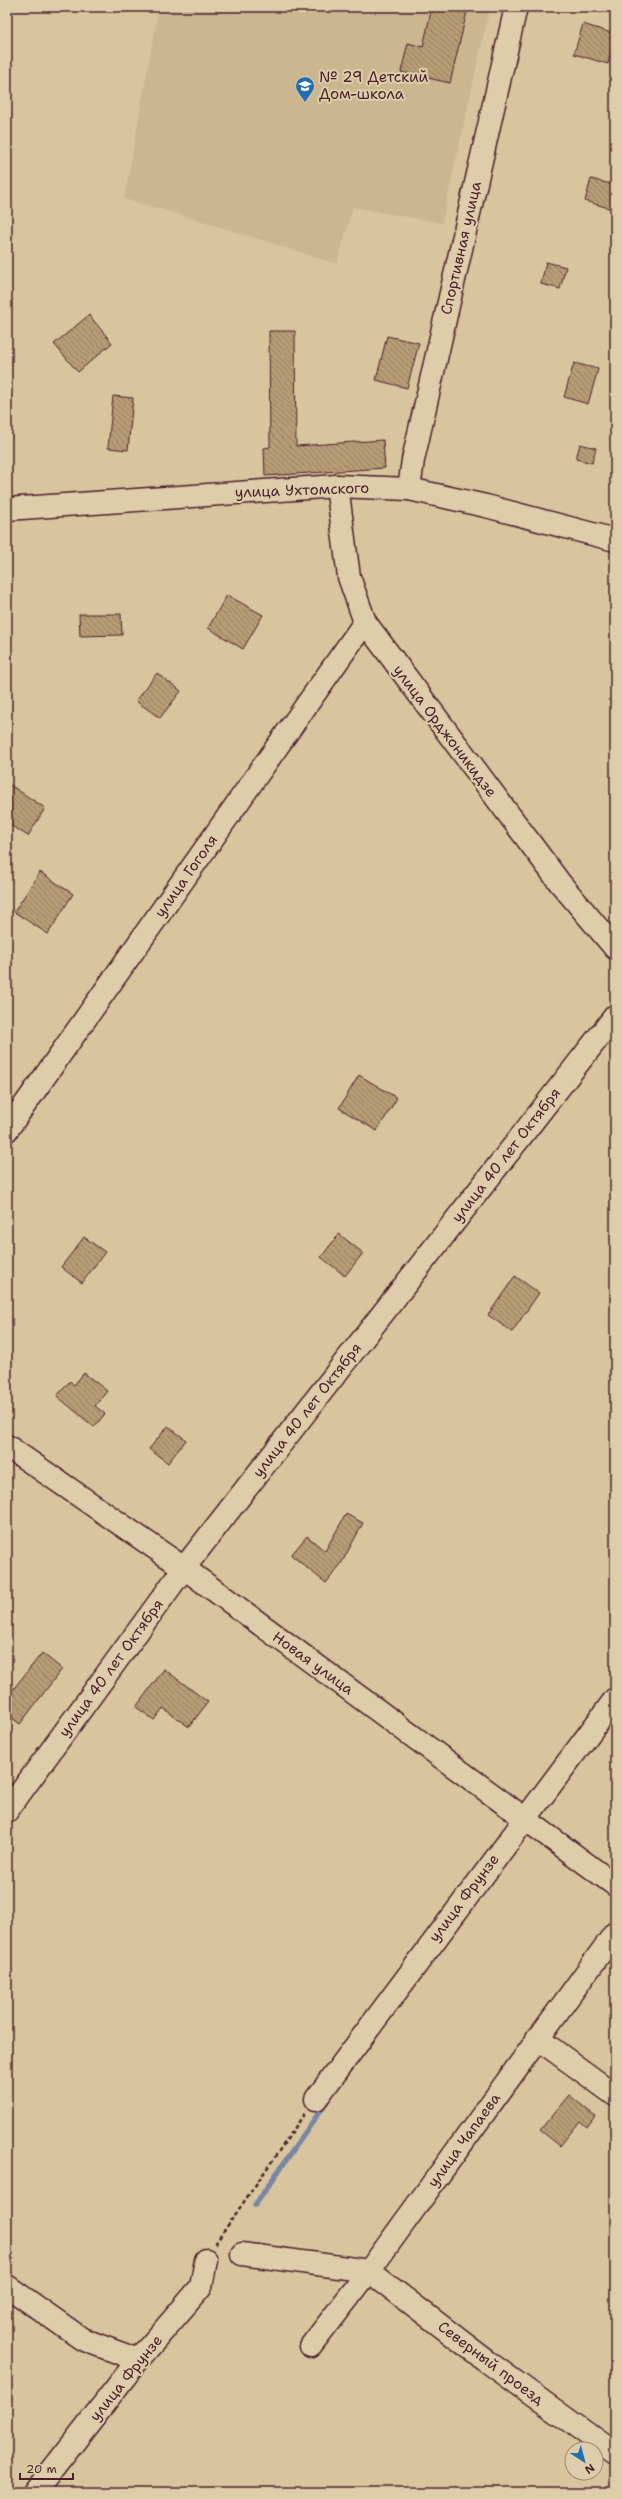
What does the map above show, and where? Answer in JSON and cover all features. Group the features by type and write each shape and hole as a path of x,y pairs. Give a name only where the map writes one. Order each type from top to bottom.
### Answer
{"street":[{"name":"Спортивная улица","path":"409,489 413,460 516,7"},
{"name":"улица Ухтомского","path":"7,509 337,486 409,489 486,506 615,540"},
{"name":"улица Орджоникидзе","path":"337,486 349,577 364,622 560,883 615,948"},
{"name":"улица Гоголя","path":"7,1130 364,622"},
{"name":"улица 40 лет Октября","path":"7,1811 184,1568 615,1016"},
{"name":"Новая улица","path":"7,1446 184,1568 615,1885"},
{"name":"улица Фрунзе","path":"316,2099 524,1818 615,1699"},
{"name":"улица Чапаева","path":"311,2346 369,2271 537,2038 615,1933"},
{"path":"537,2038 615,2095"},
{"path":"242,2254 369,2271"},
{"name":"улица Фрунзе","path":"36,2492 138,2360 201,2288 206,2260"},
{"name":"Северный проезд","path":"369,2271 488,2362 615,2454"},
{"path":"7,2286 82,2339 138,2360"}],"path":[{"path":"206,2260 227,2224 316,2099"}],"shaded area":[{"name":"№ 29 Детский Дом-школа","path":"159,7 490,7 442,223 353,207 337,264 192,218 124,199"}],"building":[{"path":"432,7 468,7 450,83 401,72 408,43 423,47"},
{"path":"583,24 615,34 608,64 574,54"},
{"path":"591,179 615,185 612,209 585,201"},
{"path":"546,262 566,267 560,289 541,284"},
{"path":"89,315 112,343 78,372 54,344"},
{"path":"269,331 295,331 296,446 383,440 385,468 265,476 264,448 270,447"},
{"path":"387,336 419,343 407,388 376,380"},
{"path":"574,363 598,369 588,404 564,397"},
{"path":"113,396 133,398 128,450 108,448"},
{"path":"580,444 596,448 592,463 576,459"},
{"path":"227,595 263,615 243,649 208,628"},
{"path":"79,614 121,614 122,635 80,636"},
{"path":"157,673 181,691 160,718 136,701"},
{"path":"7,783 45,808 28,836 7,823"},
{"path":"40,872 73,894 48,934 14,912"},
{"path":"359,1075 397,1098 377,1131 339,1108"},
{"path":"339,1234 363,1253 345,1276 321,1257"},
{"path":"84,1237 105,1252 82,1283 61,1267"},
{"path":"515,1276 539,1293 512,1332 488,1315"},
{"path":"84,1373 107,1391 95,1406 105,1414 94,1427 57,1396 70,1381 74,1385"},
{"path":"168,1426 186,1440 168,1463 149,1449"},
{"path":"346,1514 363,1523 341,1564 326,1583 291,1555 307,1536 325,1551"},
{"path":"42,1653 62,1669 20,1724 7,1714 7,1697"},
{"path":"164,1669 208,1702 189,1727 163,1708 154,1720 136,1707"},
{"path":"569,2095 595,2116 587,2127 580,2121 560,2146 540,2130"}],"waterway":[{"path":"255,2205 327,2101"}],"place":[{"name":"№ 29 Детский Дом-школа","path":"305,103"}]}
